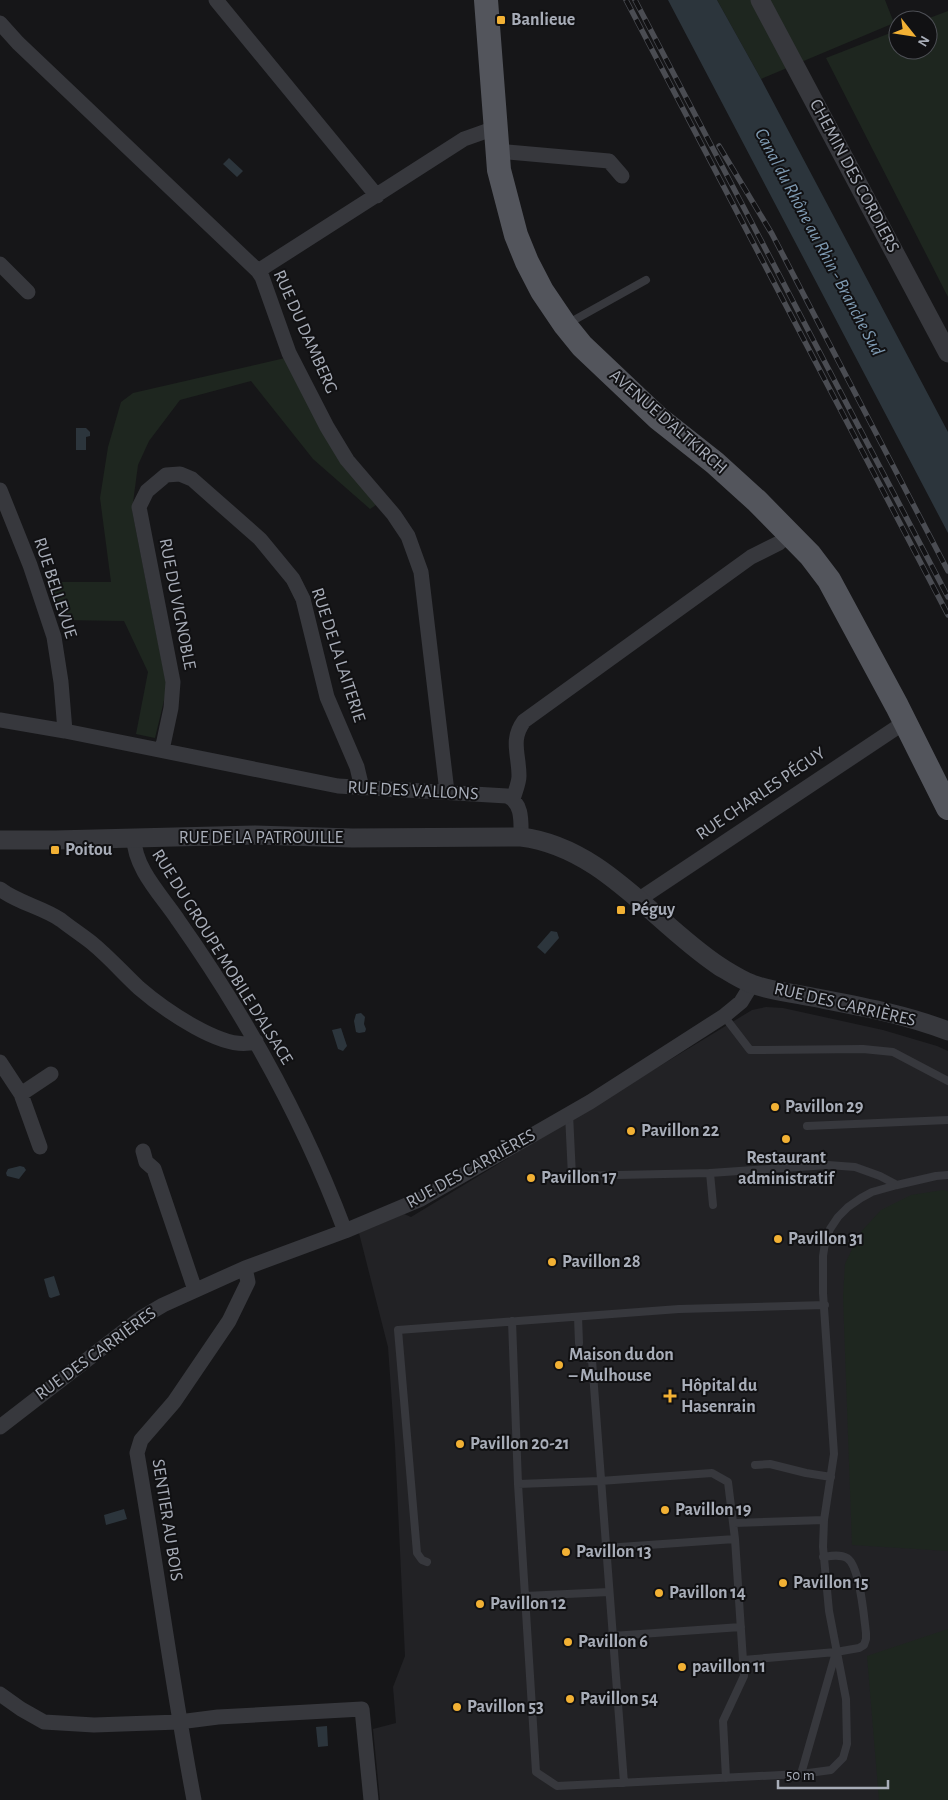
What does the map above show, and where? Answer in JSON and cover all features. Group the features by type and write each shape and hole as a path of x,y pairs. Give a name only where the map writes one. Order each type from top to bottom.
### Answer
{"main road":[{"name":"AVENUE D'ALTKIRCH","path":"486,0 499,170 516,235 542,291 582,346 658,418 715,463 790,533 810,555 829,580 906,722 948,808"}],"street":[{"path":"216,0 377,196"},
{"name":"CHEMIN DES CORDIERS","path":"760,0 948,353"},
{"name":"RUE DU DAMBERG","path":"0,23 258,271 262,277 289,353 327,427 347,460 394,514 413,548 421,572 447,792"},
{"path":"258,271 464,139 496,139 609,161 622,176"},
{"path":"0,264 28,292"},
{"name":"RUE DU VIGNOBLE","path":"162,750 171,708 173,682 139,507 147,491 166,474"},
{"name":"RUE DE LA LAITERIE","path":"166,474 180,474 192,479 260,539 293,579 303,599 328,697 357,767 362,788"},
{"name":"RUE BELLEVUE","path":"0,490 30,565 54,637 61,682 65,731"},
{"path":"752,984 720,966 692,946 608,875 580,855 539,840 521,837 520,812 518,805 513,799 519,778 515,738 524,721 751,557 779,543 790,533"},
{"name":"RUE DES VALLONS","path":"0,720 65,731 338,786 507,796 513,799"},
{"name":"RUE CHARLES PÉGUY","path":"638,900 906,722"},
{"name":"RUE DE LA PATROUILLE","path":"0,840 255,835 352,838 521,837"},
{"name":"RUE DU GROUPE MOBILE D'ALSACE","path":"134,838 134,849 142,868 205,958 256,1041 288,1098 315,1155 345,1231"},
{"path":"0,889 44,910 91,942 139,988 176,1016 205,1033 229,1041 250,1044 256,1041"},
{"name":"RUE DES CARRIÈRES","path":"0,1427 141,1318 163,1305 245,1268 345,1231 421,1200 569,1114 724,1016 741,1002 752,984 900,1016 948,1031"},
{"path":"0,1062 20,1094 40,1147"},
{"path":"20,1094 51,1074"},
{"path":"143,1151 146,1162 154,1169 195,1290"},
{"name":"SENTIER AU BOIS","path":"194,1800 179,1722 157,1570 137,1453 141,1440 174,1402 230,1321 248,1282 245,1268"},
{"path":"0,1694 44,1722 94,1725 179,1722 218,1717 362,1709 370,1800"}],"lane":[{"path":"565,325 646,280"},
{"path":"724,1016 750,1050 864,1049 892,1052 948,1081"},
{"path":"569,1114 572,1176 710,1173 828,1165 855,1167 880,1176 897,1185"},
{"path":"807,1126 948,1120"},
{"path":"710,1173 712,1205"},
{"path":"512,1321 518,1484 536,1772 557,1786 802,1774 831,1770 843,1758 847,1744 846,1699 829,1611 823,1556 824,1520 834,1448 824,1305 823,1256 830,1229 843,1212 860,1198 872,1192 897,1185 936,1176 948,1176"},
{"path":"427,1562 422,1560 417,1553 398,1330 680,1309 824,1305"},
{"path":"578,1317 579,1343"},
{"path":"580,1356 592,1360 624,1783"},
{"path":"755,1465 770,1464 831,1477"},
{"path":"518,1484 600,1481 712,1473 728,1482 734,1523 744,1676 723,1721 726,1778"},
{"path":"734,1523 824,1520"},
{"path":"606,1548 735,1539"},
{"path":"743,1660 836,1652 864,1645 866,1633 856,1570 848,1559 842,1556 823,1556"},
{"path":"525,1596 609,1592"},
{"path":"612,1636 740,1627"},
{"path":"802,1774 836,1652"}],"shaded area":[{"path":"717,0 885,0 889,10 888,26 761,79"},
{"path":"948,11 948,297 826,58 888,34 888,60 938,60 938,15"},
{"path":"285,358 379,503 370,509 313,459 251,381 180,400 149,441 138,465 132,510 167,688 155,738 136,734 148,672 124,621 61,620 51,582 111,582 100,498 108,447 121,402 133,393"},
{"name":"Hôpital du Hasenrain","path":"766,1007 783,1008 883,1030 948,1051 948,1800 380,1800 373,1729 396,1723 393,1687 405,1656 395,1446 388,1347 359,1233 404,1214 411,1217 752,1010"},
{"path":"943,1190 948,1191 948,1551 852,1545 843,1297 845,1264 859,1234 881,1210 911,1195"},
{"path":"948,1629 948,1800 879,1800 867,1656"}],"water":[{"name":"Canal du Rhône au Rhin - Branche Sud","path":"668,0 717,0 761,79 948,432 948,533"},
{"path":"229,158 243,171 237,177 223,164"},
{"path":"76,428 86,428 90,432 90,436 86,437 86,450 76,450"},
{"path":"551,931 557,932 559,938 545,954 537,947"},
{"path":"361,1013 365,1017 364,1024 366,1029 365,1032 359,1033 356,1032 354,1021 356,1014"},
{"path":"341,1028 347,1046 343,1051 338,1049 332,1030"},
{"path":"20,1166 26,1170 19,1179 7,1176 8,1169"},
{"path":"54,1276 60,1295 51,1298 49,1297 44,1279"},
{"path":"124,1509 127,1519 106,1525 104,1515"},
{"path":"327,1726 328,1746 318,1747 316,1727"}],"railway":[{"path":"626,0 948,615"},
{"path":"635,0 948,597"},
{"path":"719,146 772,234 948,571"}],"place":[{"name":"Banlieue","path":"501,20"},
{"name":"Poitou","path":"55,850"},
{"name":"Péguy","path":"621,910"},
{"name":"Pavillon 29","path":"775,1107"},
{"name":"Pavillon 22","path":"631,1131"},
{"name":"Restaurant administratif","path":"786,1139"},
{"name":"Pavillon 17","path":"531,1178"},
{"name":"Pavillon 31","path":"778,1239"},
{"name":"Pavillon 28","path":"552,1262"},
{"name":"Maison du don – Mulhouse","path":"559,1365"},
{"name":"Hôpital du Hasenrain","path":"670,1396"},
{"name":"Pavillon 20-21","path":"460,1444"},
{"name":"Pavillon 19","path":"665,1510"},
{"name":"Pavillon 13","path":"566,1552"},
{"name":"Pavillon 15","path":"783,1583"},
{"name":"Pavillon 14","path":"659,1593"},
{"name":"Pavillon 12","path":"480,1604"},
{"name":"Pavillon 6","path":"568,1642"},
{"name":"pavillon 11","path":"682,1667"},
{"name":"Pavillon 54","path":"570,1699"},
{"name":"Pavillon 53","path":"457,1707"}]}
